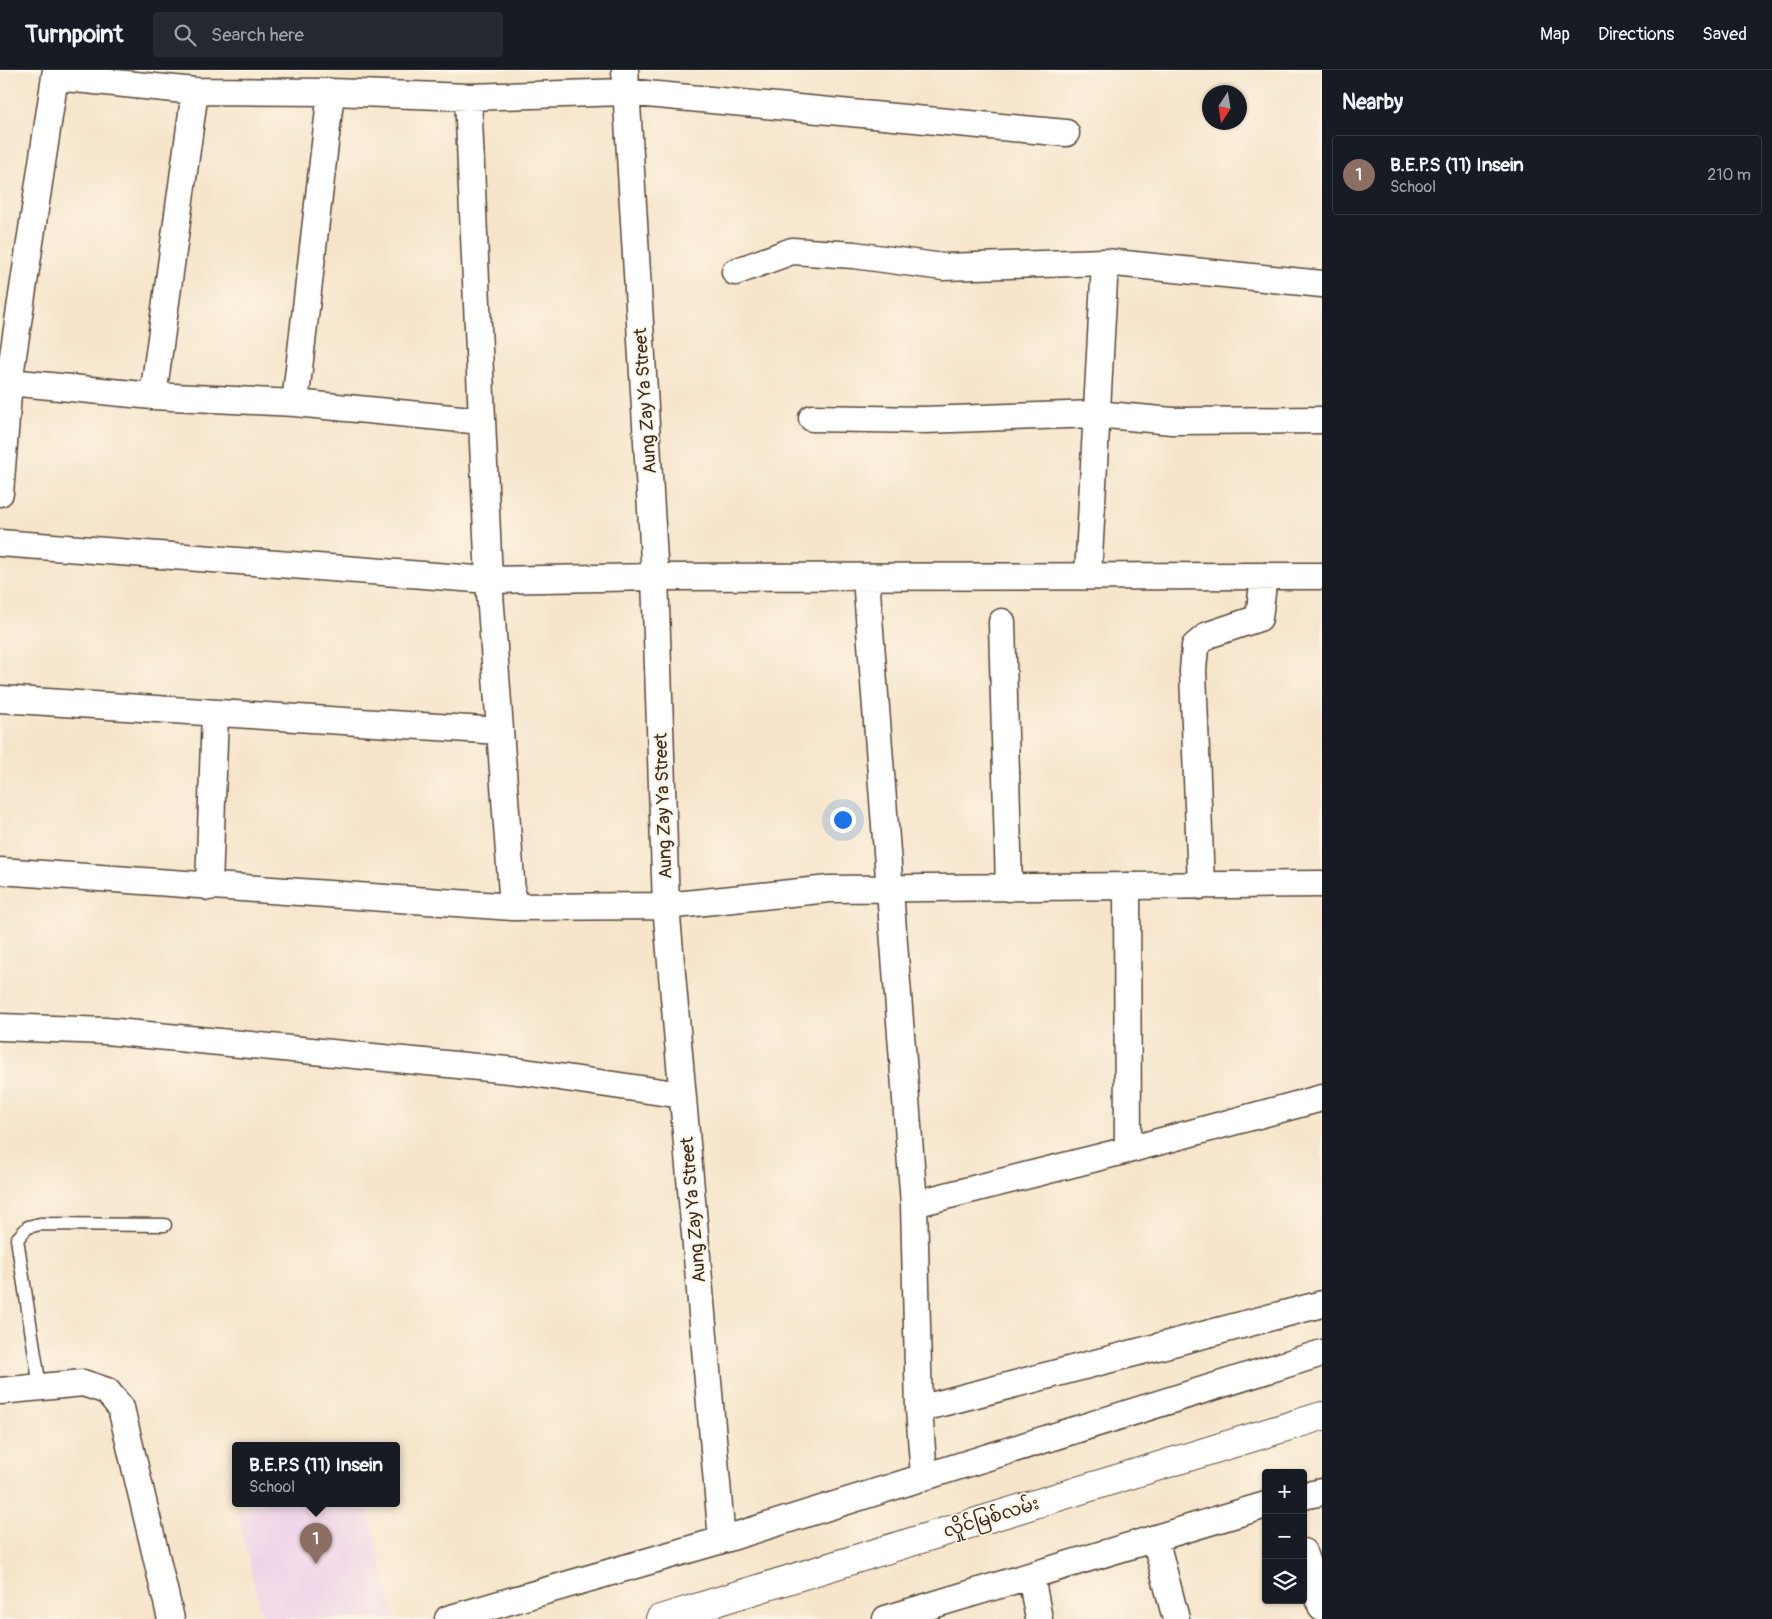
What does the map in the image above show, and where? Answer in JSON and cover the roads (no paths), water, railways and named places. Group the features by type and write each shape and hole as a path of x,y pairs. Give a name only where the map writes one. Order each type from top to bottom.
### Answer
{"main road":[{"name":"လှိုင်မြစ်လမ်း","path":"660,1619 1322,1416"}],"street":[{"path":"0,493 9,382 55,74 196,91 331,92 468,97 625,81 1066,133"},
{"name":"Aung Zay Ya Street","path":"625,81 656,577 666,906 722,1540"},
{"path":"153,396 196,91"},
{"path":"296,403 331,92"},
{"path":"468,97 489,580 513,907"},
{"path":"735,272 792,251 854,255 943,268 1105,262 1322,284"},
{"path":"1088,576 1105,262"},
{"path":"9,382 153,396 296,403 482,421"},
{"path":"812,418 924,420 1096,414 1172,420 1322,420"},
{"path":"0,543 489,580 656,577 1322,576"},
{"path":"1201,886 1193,671 1195,646 1208,635 1259,618 1264,576"},
{"path":"866,578 914,1204 919,1409 924,1477"},
{"path":"1002,622 1009,888"},
{"path":"0,698 500,731"},
{"path":"209,887 215,713"},
{"path":"0,871 513,907 666,906 829,889 1322,884"},
{"path":"1127,886 1128,1150"},
{"path":"0,1027 106,1031 508,1070 682,1095"},
{"path":"914,1204 1128,1150 1322,1098"},
{"path":"919,1409 1322,1304"},
{"path":"448,1619 722,1540 1322,1353"},
{"path":"0,1391 82,1383 107,1391 121,1408 170,1619"},
{"path":"1307,1495 1322,1492"},
{"path":"886,1619 1262,1506"},
{"path":"1155,1538 1176,1619"},
{"path":"1305,1559 1322,1608"},
{"path":"1031,1576 1039,1619"}],"lane":[{"path":"40,1387 17,1238 28,1227 40,1224 166,1225"}],"place":[{"name":"B.E.P.S (11) Insein","path":"316,1564"}]}
